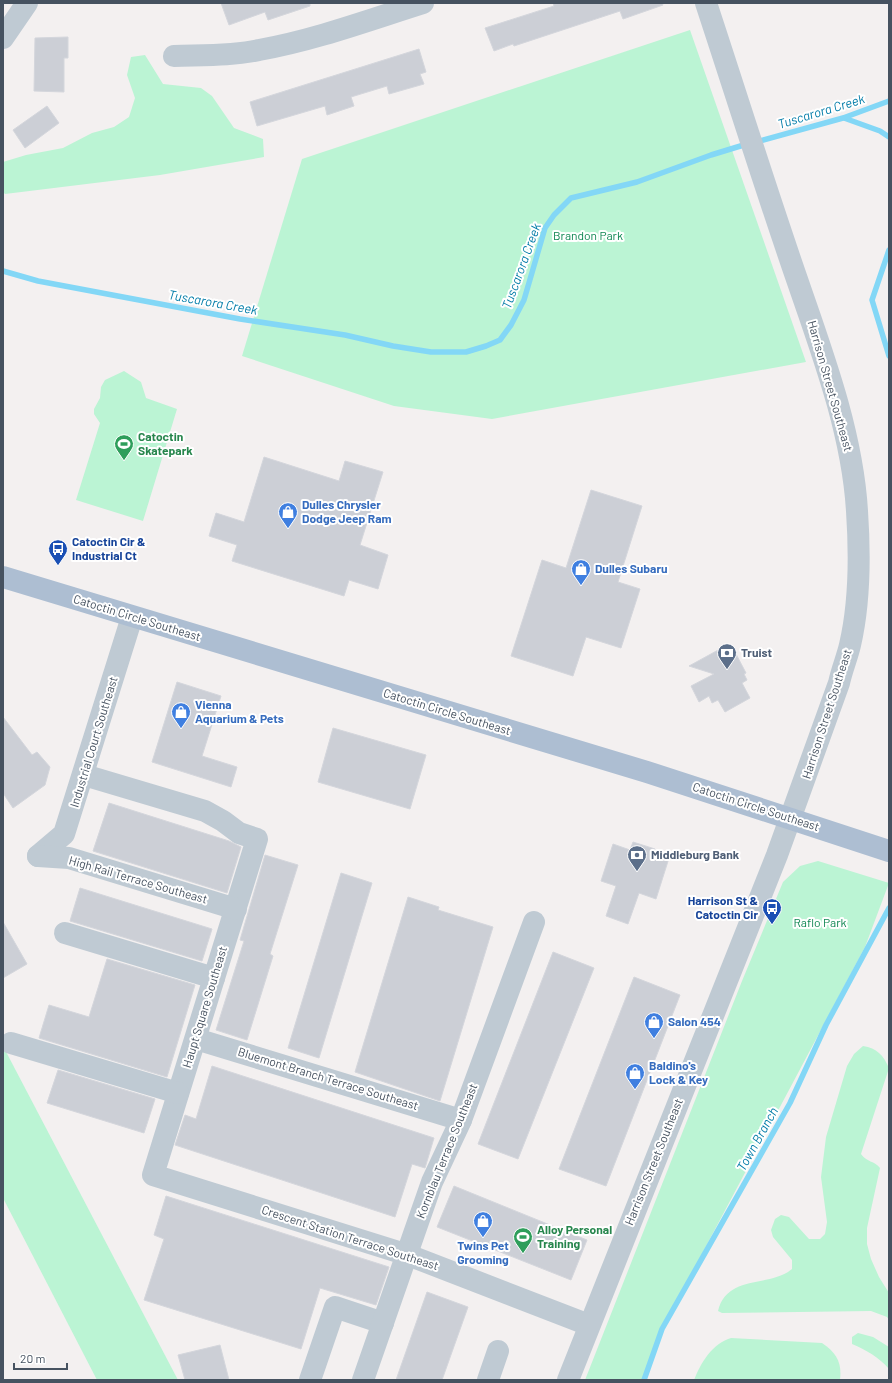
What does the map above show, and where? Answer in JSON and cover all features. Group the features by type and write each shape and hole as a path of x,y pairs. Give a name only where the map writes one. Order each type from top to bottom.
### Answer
{"main road":[{"name":"Catoctin Circle Southeast","path":"3,577 647,772 889,851"}],"street":[{"path":"3,38 27,3"},
{"path":"174,56 258,51 301,41 423,3"},
{"name":"Harrison Street Southeast","path":"568,1380 791,818 840,683 842,668 850,646 858,570 857,511 849,451 843,426 816,336 759,169 706,3"},
{"name":"Industrial Court Southeast","path":"38,856 64,834 84,775 132,617"},
{"name":"Haupt Square Southeast","path":"84,775 205,811 239,833 257,839 153,1175"},
{"name":"High Rail Terrace Southeast","path":"38,856 69,858 236,909"},
{"name":"Kornblau Terrace Southeast","path":"363,1380 408,1255 432,1182 460,1120 534,922"},
{"path":"65,933 214,978"},
{"name":"Bluemont Branch Terrace Southeast","path":"196,1039 460,1120"},
{"path":"11,1043 178,1093"},
{"name":"Crescent Station Terrace Southeast","path":"153,1175 408,1255 589,1326"},
{"path":"310,1380 335,1307 383,1323"},
{"path":"488,1380 498,1351"}],"green space":[{"name":"Brandon Park","path":"690,30 806,362 492,419 394,406 242,356 302,159"},
{"path":"145,55 163,84 201,88 212,96 234,128 263,139 264,157 160,175 5,194 3,192 3,162 26,155 63,148 92,133 114,127 129,117 135,98 127,75 131,57"},
{"name":"Catoctin Skatepark","path":"124,371 141,382 146,398 177,409 143,521 76,500 100,423 94,414 94,409 100,398 101,387 105,380"},
{"name":"Raflo Park","path":"818,861 889,883 865,947 662,1329 644,1380 585,1380 742,981 783,882 800,866"},
{"path":"3,1046 178,1380 97,1380 3,1198"},
{"path":"863,1046 876,1050 884,1059 889,1068 861,1154 865,1159 876,1164 880,1168 867,1228 867,1244 871,1259 879,1277 889,1293 889,1320 887,1317 871,1311 722,1313 718,1311 723,1299 739,1286 783,1275 792,1269 792,1260 773,1237 771,1230 775,1219 781,1215 789,1217 809,1239 820,1239 825,1234 827,1222 821,1177 826,1137 847,1066 854,1054"},
{"path":"858,1333 873,1337 889,1347 889,1369 872,1354 852,1344 852,1337"},
{"path":"731,1338 822,1343 835,1355 839,1363 840,1380 694,1380 708,1354 718,1345"}],"building":[{"path":"221,3 310,3 310,6 268,20 265,12 229,25"},
{"path":"553,3 662,3 663,5 623,19 620,11 514,46 513,44 494,51 485,28 554,6"},
{"path":"68,37 68,58 64,58 64,92 34,91 35,38"},
{"path":"419,49 426,72 420,74 424,84 389,94 387,86 351,97 354,106 327,115 325,106 257,126 250,102"},
{"path":"47,106 59,123 25,148 13,130"},
{"name":"Dulles Chrysler Dodge Jeep Ram","path":"264,457 339,481 345,461 383,472 360,545 388,555 378,589 349,580 344,596 232,561 237,545 209,536 216,513 244,522"},
{"name":"Dulles Subaru","path":"591,490 642,506 618,582 640,589 621,648 586,637 573,676 511,656 542,560 566,568"},
{"path":"720,649 736,654 746,673 744,674 747,680 742,683 750,698 725,712 718,700 712,703 709,696 699,702 691,686 714,674 689,666"},
{"path":"177,682 221,696 202,756 237,767 231,787 152,762"},
{"path":"3,717 32,755 37,752 50,767 45,785 13,808 3,793"},
{"path":"333,728 426,755 410,809 318,782"},
{"path":"109,803 229,841 241,847 227,893 93,851"},
{"path":"633,842 655,849 653,853 669,858 656,899 639,893 628,924 606,916 616,886 601,881 613,844 630,850"},
{"path":"265,855 298,865 270,954 273,956 247,1040 216,1030 244,941 240,940"},
{"path":"341,873 372,883 319,1058 288,1048"},
{"path":"80,888 212,929 202,961 70,921"},
{"path":"408,897 439,907 438,910 493,927 440,1101 355,1072"},
{"path":"3,922 27,964 3,978"},
{"path":"553,952 594,968 518,1159 478,1144"},
{"path":"107,959 195,985 167,1077 39,1038 49,1005 89,1017"},
{"path":"634,977 680,995 606,1186 559,1169"},
{"path":"212,1066 434,1138 425,1168 412,1164 395,1217 175,1145 185,1115 196,1119"},
{"path":"58,1070 155,1099 144,1133 47,1103"},
{"path":"454,1186 587,1240 571,1280 437,1227"},
{"path":"166,1196 389,1267 376,1305 320,1288 301,1349 144,1300 164,1239 154,1235"},
{"path":"427,1292 468,1307 442,1380 396,1380"},
{"path":"220,1345 229,1380 185,1380 178,1355"}],"waterway":[{"name":"Tuscarora Creek","path":"756,142 843,118 889,101"},
{"name":"Town Branch","path":"844,118 880,131 889,137"},
{"name":"Tuscarora Creek","path":"3,271 38,281 240,319 345,335 393,346 431,352 466,352 500,340 511,325 524,300 545,228 554,215 571,198 637,182 711,155 747,144"},
{"name":"Town Branch","path":"889,250 872,300 889,356"},
{"name":"Town Branch","path":"644,1380 662,1329 790,1103 826,1025 889,908"}],"place":[{"name":"Catoctin Skatepark","path":"124,461"},
{"name":"Dulles Chrysler Dodge Jeep Ram","path":"288,529"},
{"name":"Catoctin Cir & Industrial Ct","path":"58,566"},
{"name":"Dulles Subaru","path":"581,586"},
{"name":"Truist","path":"727,670"},
{"name":"Vienna Aquarium & Pets","path":"181,729"},
{"name":"Middleburg Bank","path":"637,872"},
{"name":"Harrison St & Catoctin Cir","path":"772,925"},
{"name":"Salon 454","path":"654,1039"},
{"name":"Baldino's Lock & Key","path":"635,1090"},
{"name":"Twins Pet Grooming","path":"483,1238"},
{"name":"Alloy Personal Training","path":"523,1254"}]}
